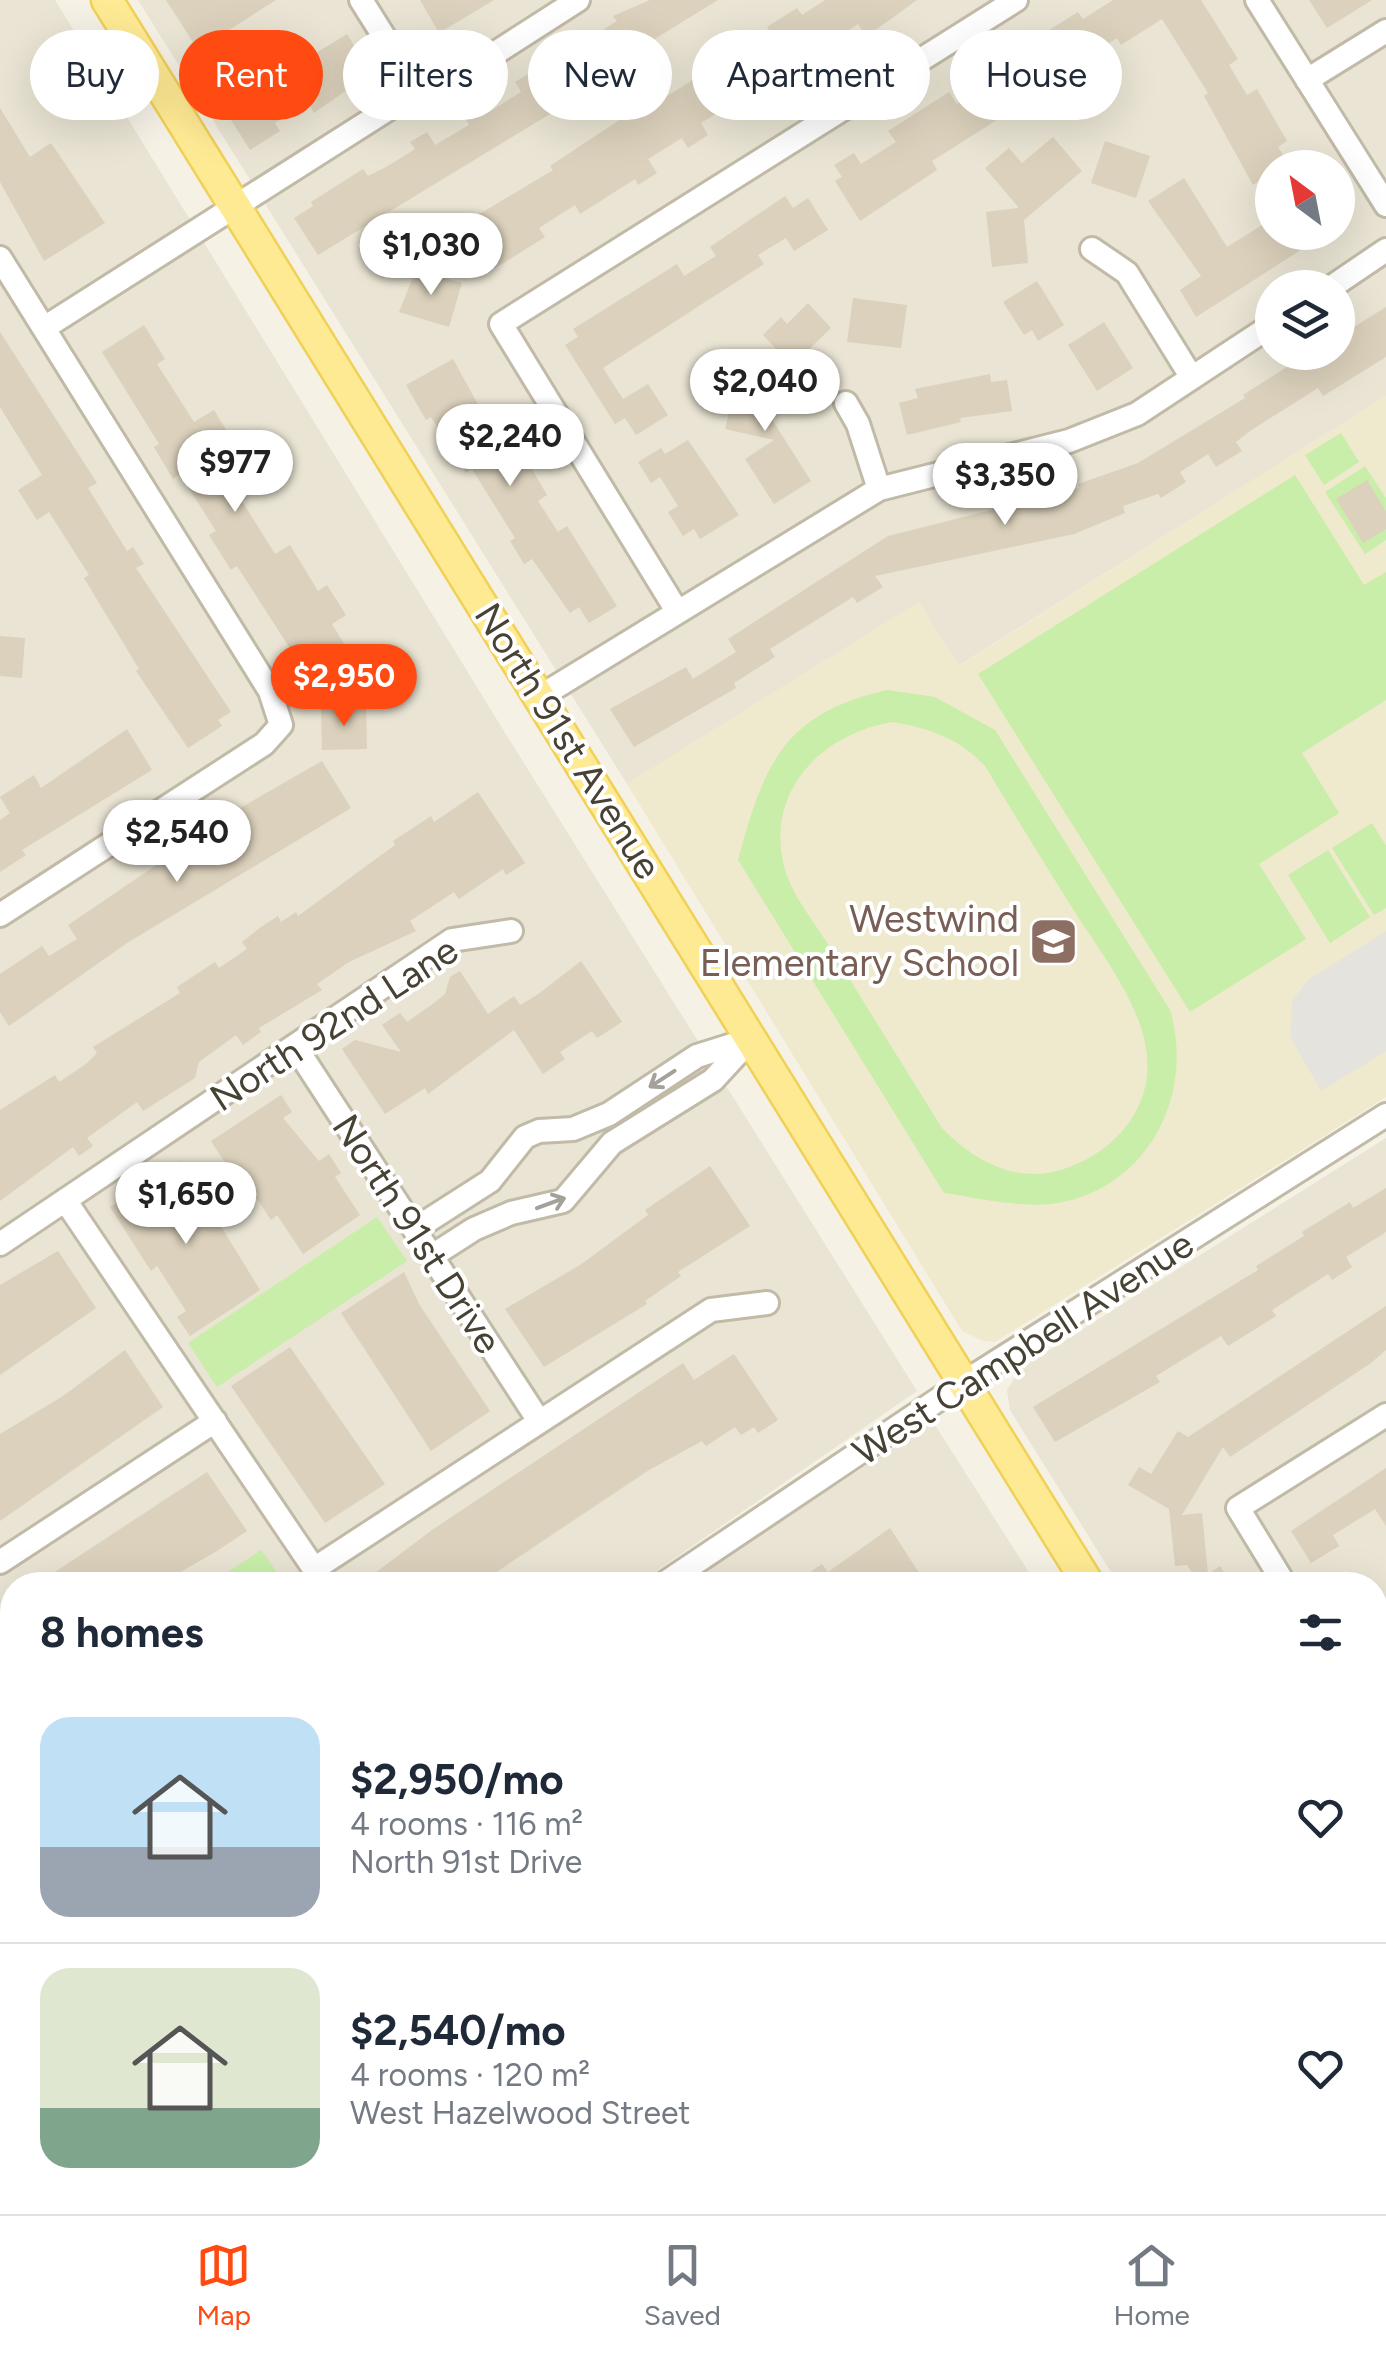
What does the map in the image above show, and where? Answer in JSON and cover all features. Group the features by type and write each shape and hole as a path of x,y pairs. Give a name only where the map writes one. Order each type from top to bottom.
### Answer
{"main road":[{"name":"North 91st Avenue","path":"107,0 1081,1572"}],"street":[{"path":"361,0 380,30"},
{"path":"508,45 578,0"},
{"path":"677,611 501,324 1016,0"},
{"path":"1257,0 1386,205"},
{"path":"1307,80 1386,31"},
{"path":"44,328 371,120"},
{"path":"1092,249 1128,273 1192,378"},
{"path":"1355,271 1386,250"},
{"path":"0,258 270,691 281,724 264,744 0,915"},
{"path":"540,696 879,489 1070,441 1137,414 1255,336"},
{"path":"846,403 858,424 879,489"},
{"name":"North 92nd Lane","path":"0,1244 452,940 511,931"},
{"path":"415,1230 490,1181 525,1138 540,1131 573,1129 609,1114 696,1056 751,1039"},
{"path":"432,1256 474,1229 511,1213 563,1201 612,1143 713,1080 751,1039"},
{"name":"North 91st Drive","path":"295,1046 540,1422"},
{"name":"West Campbell Avenue","path":"681,1572 963,1383 1386,1115"},
{"path":"490,1181 511,1213"},
{"path":"65,1200 316,1572"},
{"path":"326,1572 540,1422 711,1310 768,1304"},
{"path":"1277,1572 1238,1508 1386,1415"},
{"path":"0,1562 214,1421"}],"shaded area":[{"path":"0,0 55,0 73,30 30,30 30,120 129,120 507,736 917,1391 655,1572 0,1572"},
{"path":"138,0 1386,0 1386,396 958,666 919,602 627,784 213,120 323,120 323,30 179,30 179,66"},
{"name":"Westwind Elementary School","path":"1386,396 1386,1097 1006,1335 994,1342 983,1341 962,1331 627,784 919,602 959,666"},
{"path":"1386,931 1386,1051 1321,1091 1290,1036 1292,1001 1308,980"},
{"path":"1386,1138 1386,1572 1111,1572 1010,1410 1007,1390 1021,1368"},
{"path":"933,1422 1029,1572 703,1572"}],"green space":[{"path":"1341,433 1359,462 1324,485 1305,455"},
{"path":"1365,466 1386,498 1386,540 1365,554 1325,492"},
{"path":"1295,475 1364,585 1386,572 1386,700 1302,753 1339,813 1259,864 1306,939 1190,1012 978,674"},
{"path":"887,690 935,697 995,730 1170,1010 1176,1073 1170,1104 1158,1132 1140,1157 1117,1178 1090,1194 1058,1203 1030,1205 944,1193 738,860 758,796 783,748 824,713","holes":["893,722 931,731 954,742 985,766 1134,1010 1148,1066 1143,1093 1130,1121 1117,1137 1093,1156 1064,1169 1030,1174 997,1167 968,1151 942,1128 787,877 780,838 783,813 805,770 844,738"]},
{"path":"1372,823 1386,846 1386,908 1374,915 1332,848"},
{"path":"1328,850 1370,917 1330,943 1288,875"},
{"path":"377,1217 407,1261 217,1387 188,1343"},
{"path":"261,1550 277,1572 228,1572"}],"building":[{"path":"166,0 276,0 229,30 185,30"},
{"path":"420,0 494,0 444,30 437,30"},
{"path":"650,0 718,0 669,30 603,30 617,21 613,16"},
{"path":"825,0 917,0 876,30 862,30 858,24 849,30 767,27 797,8 802,15"},
{"path":"1113,0 1201,0 1238,59 1229,65 1247,95 1257,89 1287,141 1278,147 1280,150 1255,150 1255,184 1204,96 1208,93 1162,19 1122,44 1122,30 1049,30 1078,12 1083,19"},
{"path":"1309,0 1372,0 1327,28"},
{"path":"343,36 343,93 323,107 323,49"},
{"path":"528,74 528,120 540,120 318,255 294,218 313,206 311,202 363,169 368,176 388,166 415,149 410,142 427,132 435,145 469,125 466,120 508,120 508,100 521,92 515,82"},
{"path":"692,80 692,120 706,120 701,123 708,135 688,148 682,138 648,159 657,173 638,185 635,179 580,214 575,205 539,228 545,237 502,264 490,270 486,262 462,275 450,253 462,246 453,230 553,170 550,166 619,120 672,120 672,93"},
{"path":"949,92 950,120 997,120 932,161 937,170 860,221 835,181 842,177 834,165 854,153 861,164 896,142 888,131 905,120 930,120 930,104"},
{"path":"0,108 30,157 51,143 105,223 44,261 0,182"},
{"path":"231,120 280,120 275,123 280,131 250,150"},
{"path":"1053,137 1082,171 1024,220 1028,263 992,267 986,212 1019,208 985,168 1009,148 1022,163"},
{"path":"1105,141 1150,156 1136,198 1091,183"},
{"path":"1184,178 1227,247 1255,229 1255,250 1301,250 1270,270 1255,270 1255,279 1196,317 1180,290 1201,276 1148,201"},
{"path":"785,196 793,208 808,198 828,230 794,251 786,238 758,255 764,264 603,368 623,399 648,384 668,415 636,435 625,418 615,424 565,345 578,337 573,329 677,264 684,276 716,256 710,247"},
{"path":"416,270 462,283 449,327 399,312"},
{"path":"1037,281 1064,325 1038,341 1032,330 1024,335 1003,302"},
{"path":"853,298 907,305 901,348 847,342"},
{"path":"808,303 831,328 792,366 763,335 781,317 787,324"},
{"path":"1386,307 1386,357 1323,396 1318,388 1250,431 1236,442 1242,451 1216,467 1208,454 1180,472 1186,482 1161,498 1158,494 1123,506 1125,513 1074,534 875,576 883,587 857,603 853,597 770,649 775,657 734,683 736,688 634,747 610,709 686,667 693,679 736,652 728,639 888,536 1079,488 1078,484 1138,463 1245,398 1243,395 1282,370 1355,370 1355,326"},
{"path":"1104,322 1133,368 1097,391 1068,345"},
{"path":"144,325 165,359 157,364 194,422 214,410 233,441 230,443 252,479 240,486 247,498 242,501 275,554 290,545 318,591 327,585 346,615 332,624 362,673 322,698 237,566 231,570 209,535 216,531 180,474 173,479 154,447 159,444 102,352"},
{"path":"0,332 97,483 88,488 127,551 133,547 144,564 136,568 231,712 218,720 222,726 188,748 136,671 139,669 84,578 89,575 49,512 37,520 18,490 42,475 0,407"},
{"path":"453,359 491,428 503,421 516,442 547,495 538,501 558,532 567,526 617,606 589,623 579,607 570,613 532,559 524,564 510,541 515,538 472,469 466,473 431,417 426,420 406,385"},
{"path":"740,369 783,379 773,421 811,481 774,504 745,459 774,440 725,429"},
{"path":"990,374 991,382 1007,380 1012,411 960,418 961,422 907,435 899,403 918,398 915,389"},
{"path":"688,440 739,515 700,539 694,529 683,536 668,512 678,506 660,477 651,483 638,462 661,448 665,454"},
{"path":"1367,480 1386,511 1386,529 1363,543 1336,499"},
{"path":"0,636 25,638 22,678 0,676"},
{"path":"366,707 367,749 322,750 321,709"},
{"path":"127,729 152,770 22,850 26,855 0,872 0,820 10,813 0,797 34,775 41,788"},
{"path":"322,761 351,808 127,943 9,1026 0,1012 0,974 42,946 49,956 77,939 68,925 242,807"},
{"path":"478,792 525,863 506,875 503,869 459,899 454,892 410,921 416,931 349,962 317,984 322,990 259,1028 261,1032 243,1045 236,1035 199,1062 195,1078 143,1111 137,1102 87,1138 93,1146 79,1156 73,1147 0,1201 0,1110 55,1075 59,1082 97,1053 93,1047 180,993 177,987 215,962 219,968 247,949 242,942 261,927 278,916 281,922 296,912 298,916 395,845 393,841 431,816 434,822"},
{"path":"581,961 622,1022 597,1038 592,1031 560,1052 565,1059 543,1074 514,1030 428,1094 425,1088 385,1114 342,1049 355,1040 401,1052 382,1025 400,1013 407,1022 445,994 450,977 460,971 488,1014 514,996 520,1005"},
{"path":"281,1095 292,1112 283,1118 319,1161 329,1154 341,1173 335,1177 360,1215 303,1254 277,1215 271,1220 242,1176 236,1180 211,1141"},
{"path":"181,1161 260,1290 190,1336 177,1317 186,1311 157,1266 151,1271 110,1207"},
{"path":"710,1166 750,1226 678,1272 681,1276 645,1301 647,1304 544,1367 505,1309 580,1265 648,1215 645,1210"},
{"path":"1386,1188 1386,1232 1346,1257 1352,1267 1332,1280 1328,1274 1272,1310 1276,1316 1228,1346 1221,1336 1156,1376 1160,1382 1055,1442 1033,1407 1258,1270 1256,1266 1304,1236 1302,1232 1350,1202 1353,1208"},
{"path":"58,1251 96,1308 0,1375 0,1285"},
{"path":"404,1272 419,1304 490,1411 431,1451 341,1313"},
{"path":"1386,1306 1386,1350 1371,1363 1230,1457 1223,1447 1182,1515 1202,1513 1208,1572 1191,1572 1187,1565 1175,1566 1169,1509 1128,1485 1139,1467 1151,1474 1178,1431 1188,1437"},
{"path":"290,1347 385,1484 325,1523 231,1386"},
{"path":"125,1350 163,1407 0,1521 0,1434 63,1396"},
{"path":"734,1354 778,1420 758,1433 754,1427 741,1435 735,1427 706,1446 702,1441 649,1470 496,1572 376,1572 432,1530 683,1363 694,1380"},
{"path":"1386,1468 1386,1526 1375,1509 1333,1535 1339,1546 1311,1563 1291,1531"},
{"path":"207,1472 247,1531 181,1572 55,1572"},
{"path":"890,1528 919,1572 828,1572"},
{"path":"822,1564 828,1572 810,1572"}],"place":[{"name":"Westwind Elementary School","path":"1054,941"}]}
